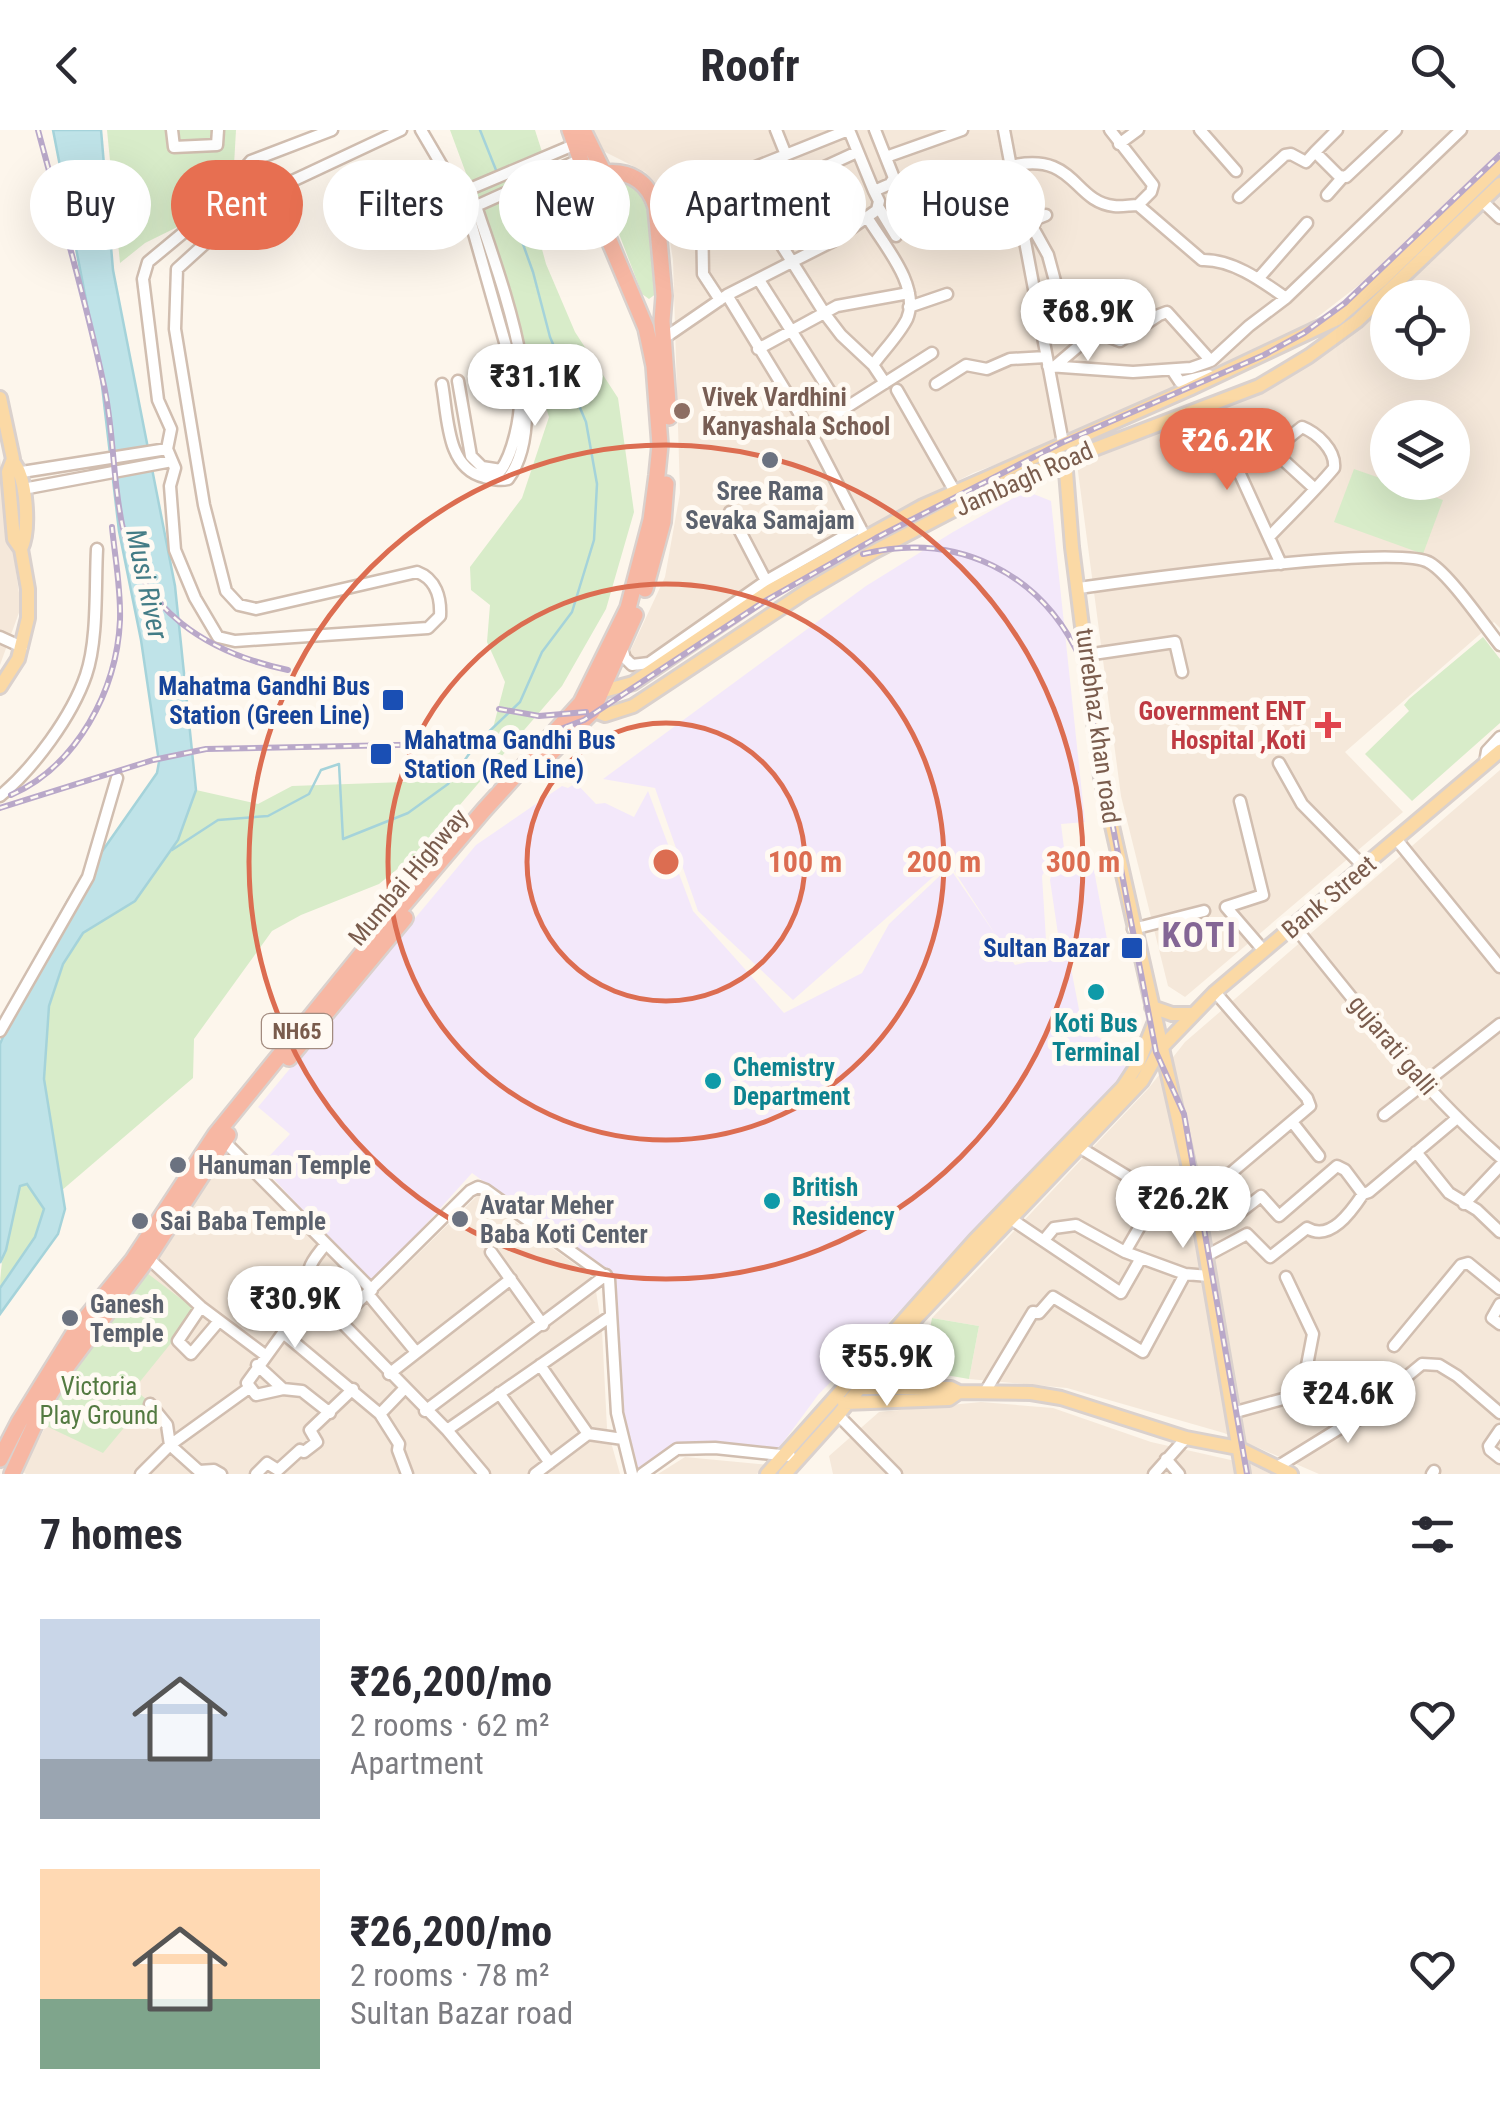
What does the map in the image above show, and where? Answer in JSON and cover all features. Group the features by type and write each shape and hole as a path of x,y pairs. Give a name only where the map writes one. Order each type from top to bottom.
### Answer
{"highway":[{"path":"630,175 641,180 650,191"},
{"name":"Mumbai Highway","path":"12,1474 45,1402 220,1138 591,701 622,648 653,563 662,522 669,428 656,342 616,250"},
{"name":"Mumbai Highway","path":"591,701 628,608 652,520 660,445 654,366 664,296 660,250"},
{"name":"Mumbai Highway","path":"0,1459 76,1330 144,1254"},
{"name":"NH65","path":"0,1437 19,1422"}],"main road":[{"name":"Jambagh Road","path":"591,701 632,683 863,532 1332,322 1381,282 1500,164"},
{"name":"Jambagh Road","path":"591,701 612,714 633,706 805,592 1005,483 1259,386 1336,338 1500,184"},
{"path":"1332,322 1338,332 1336,338"},
{"path":"0,398 12,464 23,489 27,538 21,550"},
{"path":"1155,404 1164,414 1179,416"},
{"name":"turrebhaz khan road","path":"1065,459 1101,777 1196,1199 1243,1474"},
{"path":"0,687 22,647 28,608 21,550 14,539 8,476 12,464"},
{"name":"Bank Street","path":"855,1386 1142,1082 1161,1048 1215,992 1500,750"},
{"path":"768,1474 793,1458 841,1406 885,1339 1123,1087 1138,1064 1154,1015 1194,1014"},
{"path":"900,1336 913,1386"},
{"path":"855,1386 952,1388 959,1392 1031,1393 1062,1398 1186,1438 1238,1448 1291,1474"},
{"path":"841,1406 949,1399 959,1392"},
{"path":"785,1474 793,1458"}],"street":[{"path":"172,130 174,146 217,145 218,130"},
{"path":"332,130 250,161 201,218 148,262 143,279 158,400 171,429 165,450 168,462 175,468 170,486 175,550 195,598 218,636 235,641 428,628 440,616 441,602 432,582 417,572 256,610 235,602 226,591 204,506 175,329 178,269 254,199 401,130"},
{"path":"420,130 456,188 465,192 577,141"},
{"path":"776,130 786,155"},
{"path":"774,160 848,130 886,220"},
{"path":"874,191 894,180 875,130"},
{"path":"886,157 962,130"},
{"path":"1004,130 1009,160"},
{"path":"1045,162 1074,177 1081,187 1111,206 1138,205 1152,192 1153,184 1110,130"},
{"path":"1120,144 1138,130"},
{"path":"1200,130 1236,171"},
{"path":"1239,197 1285,155 1306,162 1338,130"},
{"path":"1327,195 1396,130"},
{"path":"936,384 966,366 987,369 1010,359 1133,372 1191,368 1211,360 1286,298 1461,130"},
{"path":"458,381 472,456 482,468 501,470 519,414 520,395 469,216 482,204 563,167 577,141"},
{"path":"840,160 857,152"},
{"path":"1315,152 1342,178"},
{"path":"1482,201 1500,218"},
{"path":"442,384 457,457 474,474 500,481 508,479 523,436 527,395 482,204"},
{"path":"1138,205 1202,260 1211,259 1258,279 1286,298"},
{"path":"656,342 723,298 833,241 879,208"},
{"path":"1046,215 1036,219 1033,228 1048,255 1058,293 1096,332 1120,341 1167,312 1211,360"},
{"path":"867,217 909,293 907,318 873,365"},
{"path":"1258,279 1308,223"},
{"path":"622,648 624,658 632,665 649,663 766,581 863,532 810,431 758,349 703,274 703,250"},
{"path":"785,250 840,336 873,365 885,383"},
{"path":"1027,250 1063,443"},
{"path":"758,280 834,398 830,403 836,414"},
{"path":"758,349 824,312 866,298 909,293"},
{"path":"909,306 947,294"},
{"path":"1050,363 1096,332"},
{"path":"810,431 822,429 836,414 932,352"},
{"path":"1172,370 1180,382 1228,370"},
{"path":"897,390 954,490"},
{"path":"1208,406 1281,564"},
{"path":"1269,537 1314,490 1334,468 1335,460 1314,434 1302,427 1282,443 1280,457 1314,490"},
{"path":"12,464 60,467 165,450"},
{"path":"23,489 168,462"},
{"path":"730,512 766,581"},
{"path":"0,796 44,748 86,676 98,549"},
{"path":"1078,588 1281,564 1395,557 1426,560 1500,645"},
{"path":"0,637 22,647"},
{"path":"1086,655 1174,642 1182,672"},
{"path":"1485,763 1486,751 1500,737"},
{"path":"1280,764 1302,804 1364,868"},
{"path":"0,1031 88,878 117,778"},
{"path":"1240,801 1264,896 1226,906 1264,951"},
{"path":"1397,840 1500,968"},
{"path":"1133,929 1204,911"},
{"name":"gujarati galli","path":"1294,926 1424,1085 1500,1157"},
{"path":"1196,1199 1310,1106 1308,1098 1215,992"},
{"path":"1384,1115 1500,1024"},
{"path":"1206,1256 1246,1234 1270,1257 1307,1228 1316,1234 1325,1233 1352,1211 1363,1194 1374,1190 1456,1119"},
{"path":"1293,1123 1319,1156"},
{"path":"220,1138 370,1292 416,1352"},
{"path":"1079,1147 1158,1194 1125,1252"},
{"path":"1416,1152 1449,1193 1478,1210 1500,1232"},
{"path":"1210,1191 1234,1217 1261,1196 1279,1216 1336,1166 1345,1170 1363,1194"},
{"path":"1464,1204 1500,1166"},
{"path":"339,1321 470,1190 478,1187 606,1275 611,1283 616,1413 632,1474"},
{"path":"1011,1218 1121,1293 1141,1258"},
{"path":"1044,1240 1054,1228 1076,1225 1125,1252 1185,1274 1209,1276"},
{"path":"326,1244 312,1259 306,1278 318,1300 447,1430 484,1474"},
{"path":"491,1252 543,1325"},
{"path":"144,1254 261,1360 283,1389"},
{"path":"1394,1346 1461,1266 1468,1263 1500,1288"},
{"path":"985,1392 1033,1312 1039,1313 1053,1297 1143,1352 1185,1274"},
{"path":"425,1411 606,1275"},
{"path":"1232,1412 1294,1396 1303,1386 1313,1334 1286,1277"},
{"path":"389,1374 511,1279"},
{"path":"318,1300 284,1333 247,1383 256,1396 283,1389 302,1391 330,1412"},
{"path":"1500,1304 1492,1318 1500,1324"},
{"path":"201,1307 178,1341 191,1354 220,1321"},
{"path":"447,1430 611,1316"},
{"path":"284,1333 380,1414 399,1444 407,1474"},
{"path":"1394,1387 1422,1364 1440,1365 1500,1413"},
{"path":"540,1365 588,1434"},
{"path":"141,1474 170,1445 250,1388"},
{"path":"256,1474 268,1463 278,1470 300,1450 315,1446 317,1442 310,1430 353,1389"},
{"path":"380,1414 404,1389"},
{"path":"498,1393 550,1463"},
{"path":"1276,1467 1340,1428 1377,1411 1381,1399"},
{"path":"150,1404 166,1425 170,1445 199,1471 214,1470 221,1474"},
{"path":"841,1406 896,1474"},
{"path":"1500,1430 1489,1446 1500,1458"},
{"path":"536,1474 588,1434 624,1439"},
{"path":"1154,1474 1186,1438"},
{"path":"642,1474 677,1449 715,1448 793,1458"},
{"path":"1166,1459 1179,1474"}],"shaded area":[{"path":"586,130 1500,130 1500,152 1368,278 1293,336 1099,426 973,473 790,567 635,674 628,656 665,577 680,493 671,250 866,250 866,160 650,160 650,177 630,164 630,160 621,160 591,141"},
{"path":"1500,187 1500,628 1494,622 1345,752 1403,812 1185,997 1168,986 1121,796 1077,464 1242,395 1348,332 1370,311 1370,380 1470,380 1470,280 1403,280"},
{"path":"0,458 21,607 0,665"},
{"path":"1026,491 1051,501 1085,822 1061,824 1064,848 1051,858 1042,876 1046,940 1009,956 1015,965 1048,957 1058,934 1050,880 1056,857 1090,849 1109,950 1069,958 1083,1030 1117,1046 1127,1070 1111,1094 818,1395 779,1448 672,1447 639,1471 618,1391 614,1277 472,1173 371,1285 261,1165 290,1134 258,1107 476,845 562,786 568,788 576,783 596,804 605,803 634,817 648,791 693,911 784,1013 862,973 889,924 949,867 997,937 949,863 793,1000 698,911 655,788 603,779 866,586"},
{"path":"1500,770 1500,1474 1319,1474 1224,1433 1067,1388 969,1379 979,1326 932,1318 1148,1089 1185,1042"},
{"path":"225,1148 372,1299 478,1195 594,1278 602,1330 607,1428 620,1474 22,1471 87,1348"},
{"path":"981,1402 1053,1408 1151,1442 1253,1465 1271,1474 833,1474 829,1456 879,1412"},
{"path":"685,1457 768,1465 757,1474 658,1474"}],"green space":[{"path":"107,130 236,130 234,160 171,160 171,230 151,240 151,160 110,160"},
{"path":"450,130 535,130 545,160 499,160 499,250 542,250 575,332 618,398 634,512 606,609 562,686 422,849 379,884 272,931 194,1039 193,1078 61,1191 44,1079 49,1006 63,963 83,933 105,917 178,840 196,790 258,804 292,786 461,780 490,768 492,732 505,682 487,642 490,605 471,590 470,567 522,498 549,417 479,209 479,160 461,160"},
{"path":"630,185 643,200 650,222 650,250 654,250 657,293 649,299 642,294 625,250 630,250"},
{"path":"119,250 136,250 120,263"},
{"path":"1354,469 1370,475 1370,500 1443,500 1423,554 1334,522"},
{"path":"1483,637 1500,659 1500,723 1412,801 1365,754 1409,711 1404,705 1409,699"},
{"path":"27,1183 42,1203 43,1220 28,1252 0,1288 17,1193"},
{"name":"Victoria Play Ground","path":"143,1270 197,1311 134,1389 147,1400 103,1453 44,1425 86,1348"},
{"path":"932,1318 979,1326 969,1379 922,1371"}],"water":[{"path":"53,130 101,130 104,160 59,160"},
{"name":"Musi River","path":"76,250 111,250 175,586 196,790 178,840 135,901 83,933 63,964 49,1006 44,1079 65,1209 58,1234 0,1314 0,1288 35,1237 44,1209 27,1184 20,1186 0,1263 0,1044 40,951 68,900 157,773 159,762 141,640 119,531 101,377"}],"waterway":[{"path":"480,130 498,175"},
{"path":"172,850 218,820 268,816 309,794 321,770 339,764 343,839 408,813 448,784 476,744 520,702 542,652 572,612 594,540 597,484 586,422 550,337 525,250"}],"railway":[{"path":"38,130 103,381 119,506 131,555 144,581 181,623 231,652 288,670"},
{"path":"0,808 153,760 206,749 493,743 540,737 584,720 765,601 876,538 1061,443 1264,355 1304,333 1345,303 1500,155"},
{"path":"11,795 35,782 74,745 102,698 111,673 120,620 112,527"},
{"path":"863,554 931,548 992,565 1044,603 1081,660 1156,1052 1184,1114 1247,1474"},
{"path":"499,709 539,716 586,712"}],"place":[{"name":"Vivek Vardhini Kanyashala School","path":"682,411"},
{"name":"Sree Rama Sevaka Samajam","path":"770,460"},
{"name":"Mahatma Gandhi Bus Station (Green Line)","path":"393,700"},
{"name":"Government ENT Hospital ,Koti","path":"1328,725"},
{"name":"Mahatma Gandhi Bus Station (Red Line)","path":"381,754"},
{"name":"Sultan Bazar","path":"1132,948"},
{"name":"Koti Bus Terminal","path":"1096,992"},
{"name":"Chemistry Department","path":"713,1081"},
{"name":"Hanuman Temple","path":"178,1165"},
{"name":"British Residency","path":"772,1201"},
{"name":"Avatar Meher Baba Koti Center","path":"460,1219"},
{"name":"Sai Baba Temple","path":"140,1221"},
{"name":"Ganesh Temple","path":"70,1318"}],"district":[{"name":"KOTI","path":"1200,935"}]}
